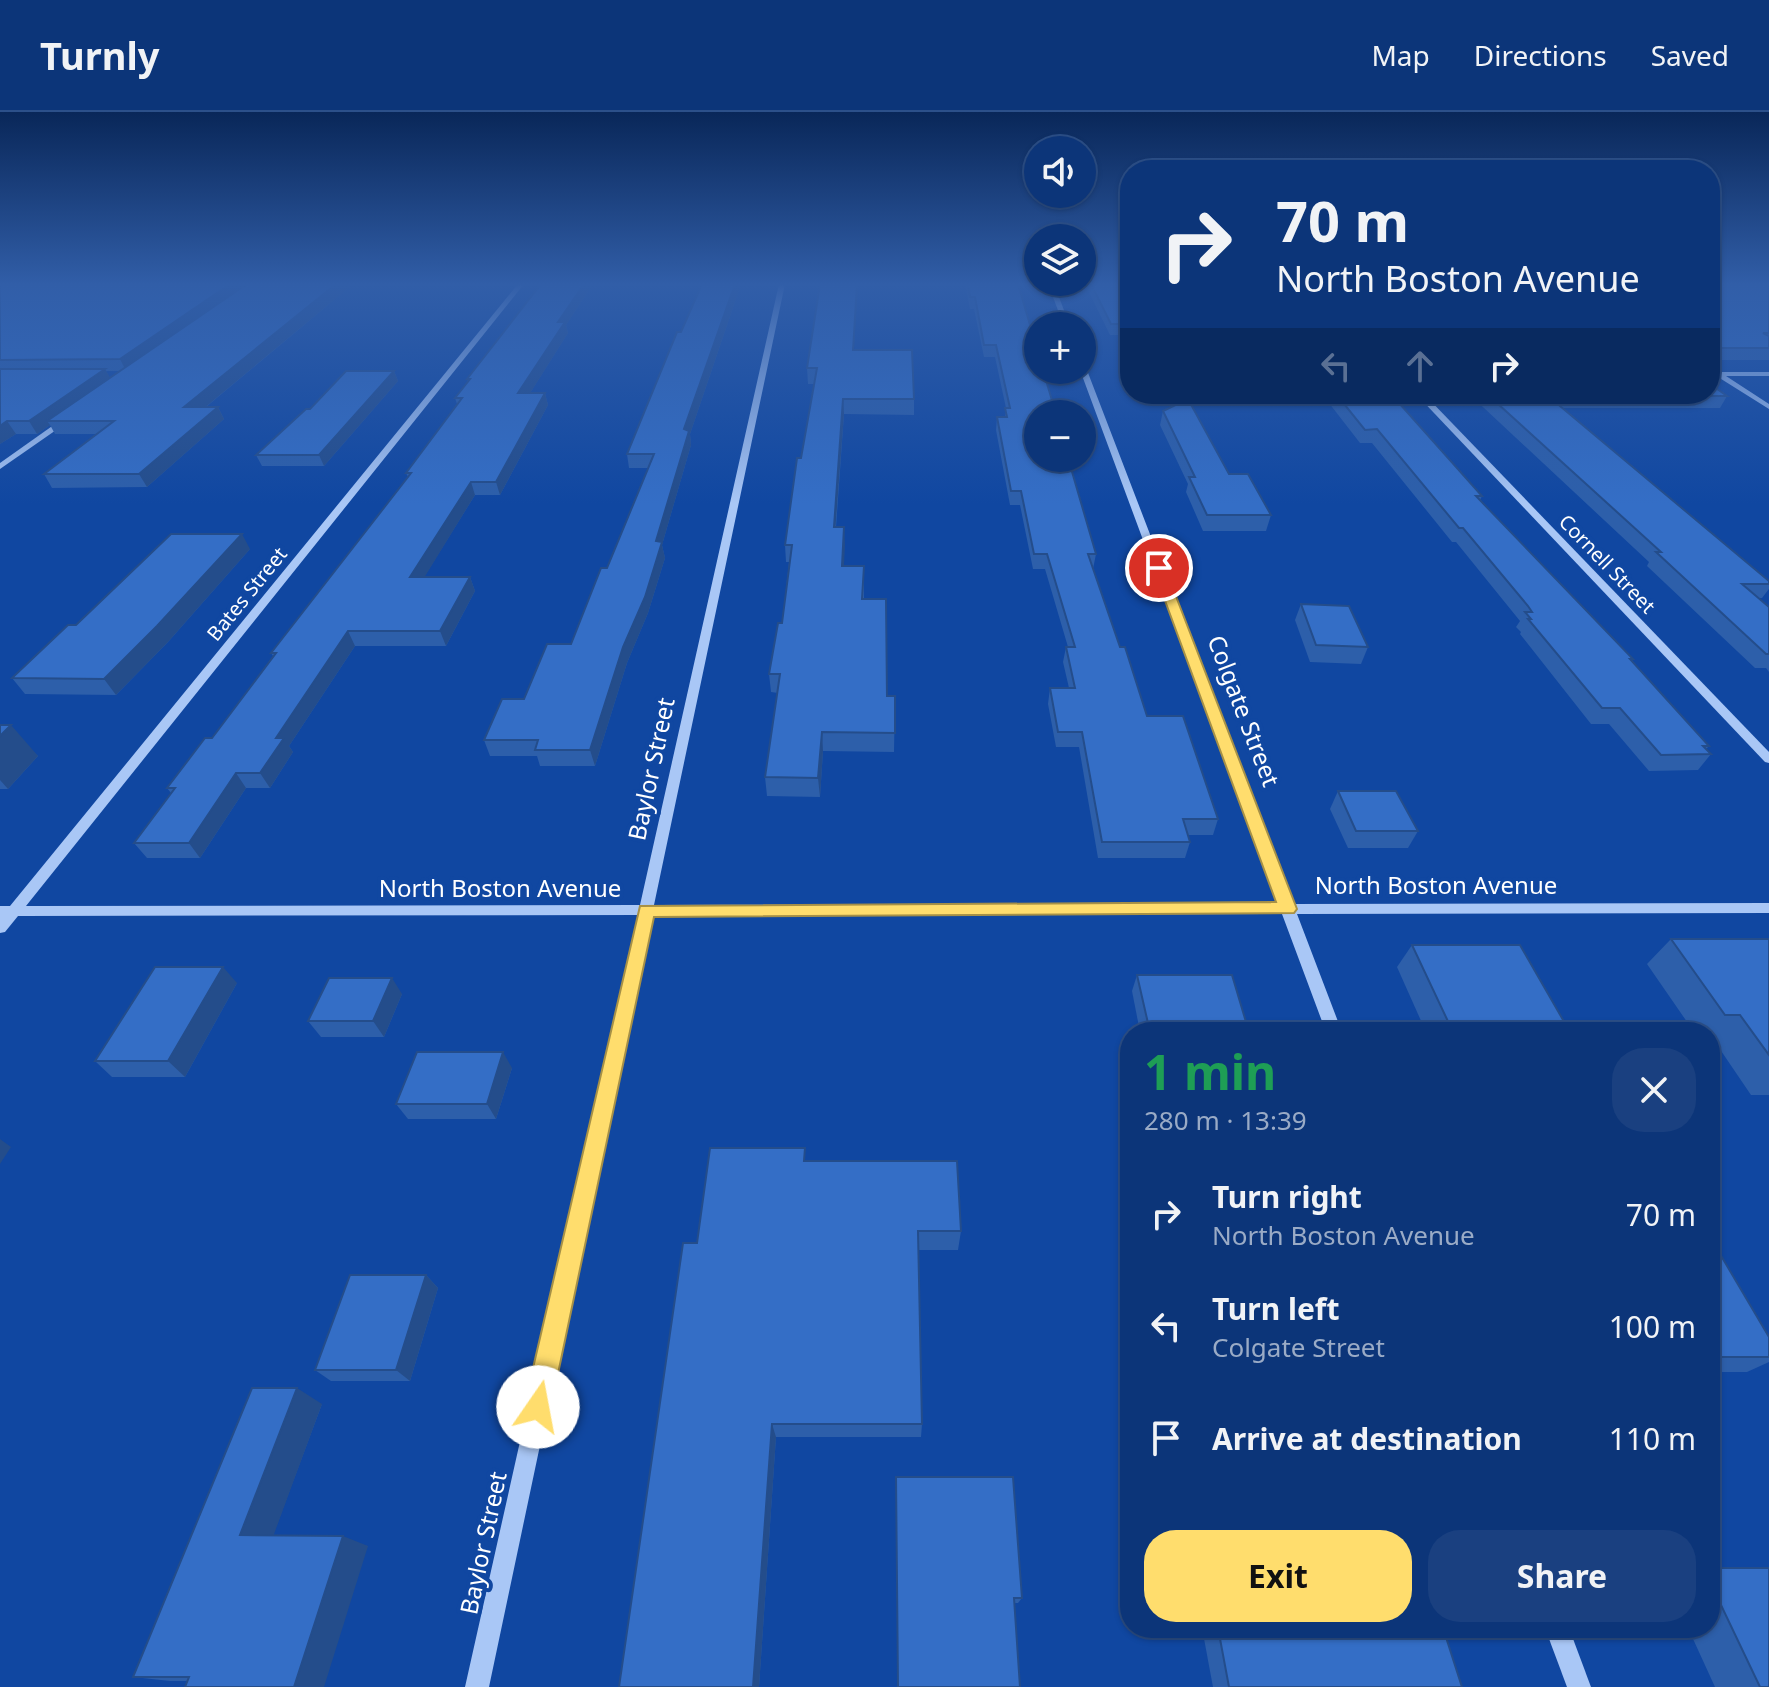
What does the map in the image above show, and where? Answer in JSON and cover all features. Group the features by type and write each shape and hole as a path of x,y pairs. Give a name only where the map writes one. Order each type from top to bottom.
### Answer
{"street":[{"name":"Bates Street","path":"0,928 7,911 461,358"},
{"name":"Baylor Street","path":"477,1687 766,358"},
{"path":"1720,372 1769,374"},
{"path":"1720,376 1769,407"},
{"name":"Colgate Street","path":"1089,384 1330,1022"},
{"name":"Cornell Street","path":"1430,404 1769,759"},
{"path":"0,467 77,412"},
{"name":"North Boston Avenue","path":"7,911 1769,908"},
{"path":"1561,1638 1579,1687"}],"building":[{"path":"0,358 122,358 120,359 0,360"},
{"path":"140,358 245,358 184,407 218,407 139,474 44,474 114,421 47,421"},
{"path":"484,358 542,358 518,393 545,393 496,482 471,482 410,577 470,577 440,631 348,631 276,738 284,738 260,773 236,773 189,843 134,843 175,788 167,788 205,738 212,738 276,653 271,653 411,473 406,473 462,398 455,398 470,379 467,379"},
{"path":"667,358 709,358 684,429 689,431 656,541 662,542 645,597 623,647 590,750 535,750 538,740 484,740 502,699 524,699 547,644 571,644 601,568 607,568 654,454 627,454"},
{"path":"809,358 912,358 914,399 843,399 834,527 844,527 842,566 864,566 862,599 886,599 887,696 895,696 895,733 822,732 818,778 765,777 780,674 769,674 778,623 782,623 792,545 785,545 797,458 801,458 817,368 807,368"},
{"path":"999,358 1024,358 1024,384 1047,384 1052,400 1024,400 1024,472 1072,472 1096,554 1088,554 1120,647 1125,647 1147,716 1183,716 1218,819 1183,819 1190,842 1102,842 1082,732 1058,732 1050,688 1075,688 1066,647 1075,647 1047,554 1034,554 1021,491 1011,491 997,417 1007,417 1005,408 1010,408"},
{"path":"0,369 105,369 29,421 7,421 0,426"},
{"path":"346,371 394,371 319,455 256,455 306,409 310,409"},
{"path":"1178,404 1191,404 1229,474 1248,474 1271,515 1207,515 1189,477 1195,477 1163,411"},
{"path":"1344,404 1400,404 1482,496 1476,496 1633,659 1630,659 1709,746 1703,746 1711,754 1661,755 1620,708 1602,708 1528,619 1531,619 1525,612 1532,612 1528,606 1463,528 1459,528 1377,429 1365,430"},
{"path":"1498,404 1558,404 1769,581 1769,584 1742,584 1769,607 1769,654 1656,552 1661,552"},
{"path":"171,534 242,534 104,679 12,678 68,625 76,625"},
{"path":"1301,604 1349,606 1368,647 1316,645"},
{"path":"0,725 11,725 0,736"},
{"path":"1338,791 1396,791 1418,831 1356,831"},
{"path":"1671,939 1769,939 1769,1055 1740,1015 1725,1015"},
{"path":"1412,945 1520,945 1564,1022 1448,1022"},
{"path":"155,967 223,967 168,1061 95,1061"},
{"path":"1137,975 1232,975 1246,1022 1148,1022"},
{"path":"329,978 392,978 373,1021 308,1021"},
{"path":"417,1052 503,1052 487,1104 396,1104"},
{"path":"710,1148 805,1148 804,1161 957,1161 961,1231 918,1231 922,1424 772,1424 753,1687 619,1687 683,1243 697,1243"},
{"path":"1720,1254 1769,1337 1769,1357 1720,1357"},
{"path":"350,1275 426,1275 396,1370 315,1370"},
{"path":"252,1388 297,1388 240,1535 343,1536 294,1687 185,1687 189,1677 133,1677"},
{"path":"896,1477 1013,1477 1022,1598 1014,1598 1020,1687 898,1687"},
{"path":"1720,1568 1769,1568 1769,1687 1760,1687 1720,1603"},
{"path":"1220,1638 1446,1638 1462,1687 1229,1687"}],"route":[{"path":"538,1407 646,910 1288,909 1159,568"}]}
